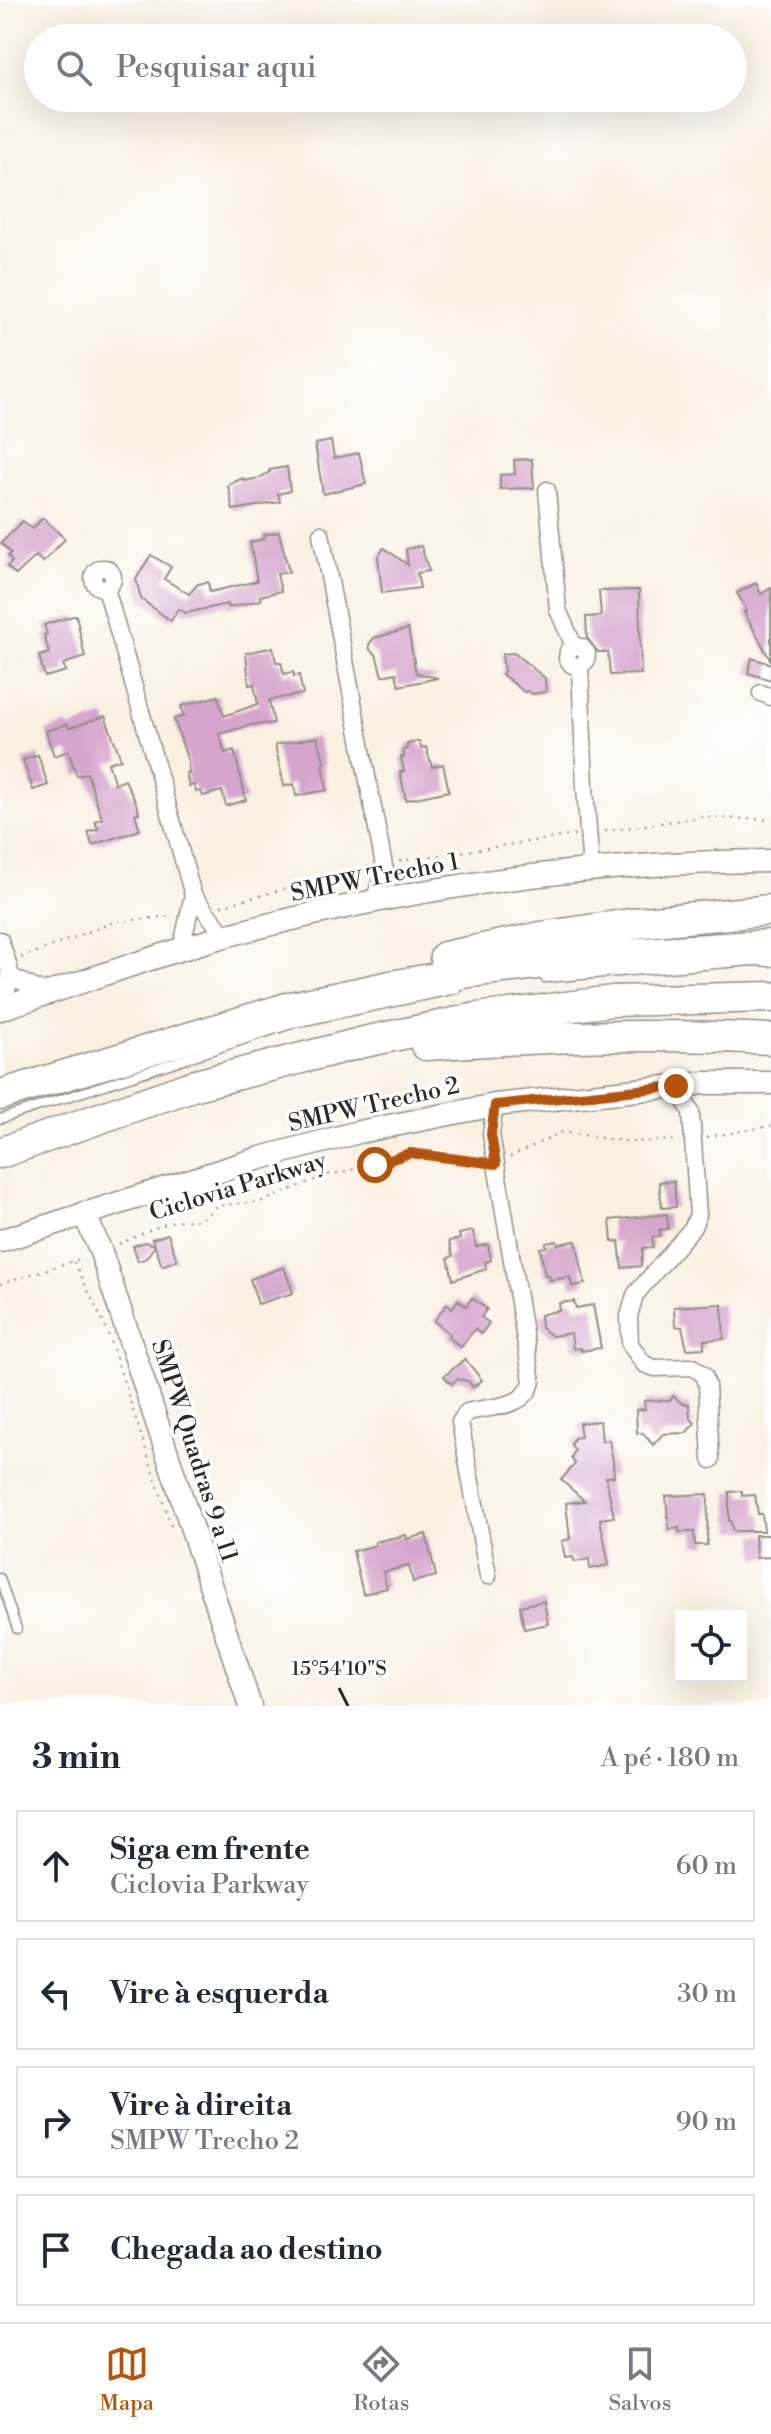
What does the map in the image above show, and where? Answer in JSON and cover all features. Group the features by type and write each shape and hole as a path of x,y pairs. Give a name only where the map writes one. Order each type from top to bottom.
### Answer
{"highway":[{"path":"287,1008 327,989 373,974 541,937 643,922 771,910"},
{"path":"0,1095 287,1008 470,972 612,955 771,945"},
{"path":"0,1153 192,1086 360,1037 613,1001 771,997"},
{"path":"360,1037 392,1047 578,1035 771,1039"}],"street":[{"path":"547,490 558,610 574,646 568,651 567,659 572,665 580,666 591,871"},
{"path":"321,534 385,871 373,902"},
{"path":"106,588 193,895 225,936"},
{"name":"SMPW Trecho 1","path":"0,1009 225,936 407,894 591,871 708,861 771,861"},
{"path":"385,871 407,894"},
{"path":"181,950 193,895"},
{"path":"0,940 12,977 0,1001"},
{"path":"12,977 47,994"},
{"path":"691,1112 704,1083"},
{"name":"SMPW Trecho 2","path":"0,1241 257,1159 359,1132 471,1109 704,1083 771,1083"},
{"path":"676,1086 691,1112 698,1214 696,1221 635,1295 629,1316 629,1337 633,1351 648,1366 693,1367 704,1375 711,1460"},
{"path":"488,1576 460,1422 467,1412 519,1400 530,1389 532,1381 491,1134 495,1105"},
{"path":"471,1109 491,1134"},
{"name":"SMPW Quadras 9 a 11","path":"84,1213 101,1252 250,1706"}],"lane":[{"path":"536,979 771,962"},
{"path":"0,1119 295,1023 460,989"},
{"path":"360,1037 541,1003 666,989"},
{"path":"115,1102 236,1064"},
{"path":"0,1578 17,1629"}],"path":[{"path":"496,1164 562,1132 629,1142 694,1140 771,1126"},
{"name":"Ciclovia Parkway","path":"0,1284 101,1252 173,1221 188,1222 207,1217 216,1206 263,1201 327,1175 375,1165 410,1153 496,1164"}],"building":[{"path":"331,441 334,458 359,453 366,484 323,494 315,444"},
{"path":"532,459 534,488 500,489 500,475 515,474 514,460"},
{"path":"287,467 290,491 278,494 280,502 233,510 228,485"},
{"path":"43,518 65,539 43,562 36,556 16,575 7,567 12,562 8,556 11,553 1,543 23,521 32,529"},
{"path":"279,532 289,572 277,574 281,591 260,596 261,600 231,607 227,604 186,613 178,609 171,621 141,599 136,579 151,555 171,567 164,579 189,594 198,584 208,582 210,592 257,581 250,542"},
{"path":"421,546 429,571 417,573 420,588 382,593 378,557 384,548 408,565 406,549"},
{"path":"756,583 761,594 771,588 771,661 737,593"},
{"path":"639,590 641,674 610,675 608,652 598,652 587,638 586,617 601,616 599,591"},
{"path":"76,615 85,657 63,664 66,671 45,677 39,656 49,653 44,625"},
{"path":"408,629 416,673 438,678 399,686 396,673 382,676 376,654 370,650 369,644 374,638"},
{"path":"273,647 276,662 281,662 284,674 293,672 294,676 299,675 303,694 269,700 274,723 251,725 219,734 225,753 234,750 246,800 226,806 222,791 203,796 201,791 196,792 194,785 189,786 186,773 189,773 188,762 174,719 184,716 181,706 218,696 224,716 258,704 254,684 249,685 246,653"},
{"path":"514,653 545,678 546,692 524,692 502,674 502,654"},
{"path":"752,658 771,664 771,680 748,673"},
{"path":"105,716 121,759 108,763 115,784 125,780 136,803 139,813 135,814 140,830 92,845 88,832 98,829 95,821 102,819 87,773 77,776 68,751 54,756 46,731 67,724 69,728"},
{"path":"317,737 325,763 327,790 296,796 294,784 284,786 275,745"},
{"path":"419,741 421,748 426,747 432,767 443,764 449,791 406,800 400,772 404,772 401,757 404,757 403,750 407,749 407,744"},
{"path":"38,755 48,785 33,790 23,760"},
{"path":"674,1181 676,1207 662,1208 659,1182"},
{"path":"667,1214 668,1229 659,1230 660,1236 652,1237 653,1247 643,1248 641,1266 622,1268 619,1241 612,1242 610,1220"},
{"path":"473,1231 476,1247 488,1244 491,1260 485,1262 486,1269 453,1280 448,1258 453,1256 449,1241 460,1239 459,1234"},
{"path":"168,1234 177,1260 162,1266 155,1246 145,1259 138,1261 133,1246 145,1242 154,1245 152,1239"},
{"path":"557,1241 558,1244 576,1241 585,1284 572,1286 570,1277 550,1280 549,1275 545,1275 540,1248"},
{"path":"284,1267 293,1293 258,1304 250,1279"},
{"path":"472,1298 487,1309 481,1317 489,1323 481,1334 475,1329 461,1347 434,1321 447,1304 452,1308 458,1300 466,1306"},
{"path":"574,1301 576,1308 593,1305 601,1348 573,1349 571,1333 552,1336 541,1328 540,1315 560,1310 559,1303"},
{"path":"722,1304 724,1339 704,1340 704,1348 687,1349 682,1327 675,1326 674,1307"},
{"path":"465,1359 482,1380 473,1387 468,1381 458,1379 451,1384 444,1376"},
{"path":"673,1396 683,1404 689,1404 690,1418 695,1423 686,1433 663,1434 653,1445 643,1433 637,1433 636,1410 645,1409 644,1401 670,1400"},
{"path":"600,1421 602,1441 609,1440 613,1461 614,1476 606,1477 614,1517 600,1519 609,1565 590,1569 589,1559 575,1562 573,1557 565,1558 562,1541 570,1539 566,1503 585,1501 561,1480 575,1464 571,1458 575,1450 571,1445 574,1438 581,1437 579,1423"},
{"path":"742,1491 742,1496 755,1495 764,1531 733,1531 729,1521 729,1492"},
{"path":"708,1494 707,1545 695,1545 694,1532 669,1529 666,1496"},
{"path":"426,1534 436,1576 413,1582 409,1566 383,1572 387,1588 363,1594 353,1551 376,1545 375,1542"},
{"path":"755,1535 771,1535 771,1557 756,1558"},
{"path":"544,1601 548,1624 524,1629 520,1606"}],"route":[{"path":"375,1165 410,1153 496,1164 491,1134 495,1105 676,1086"}]}
